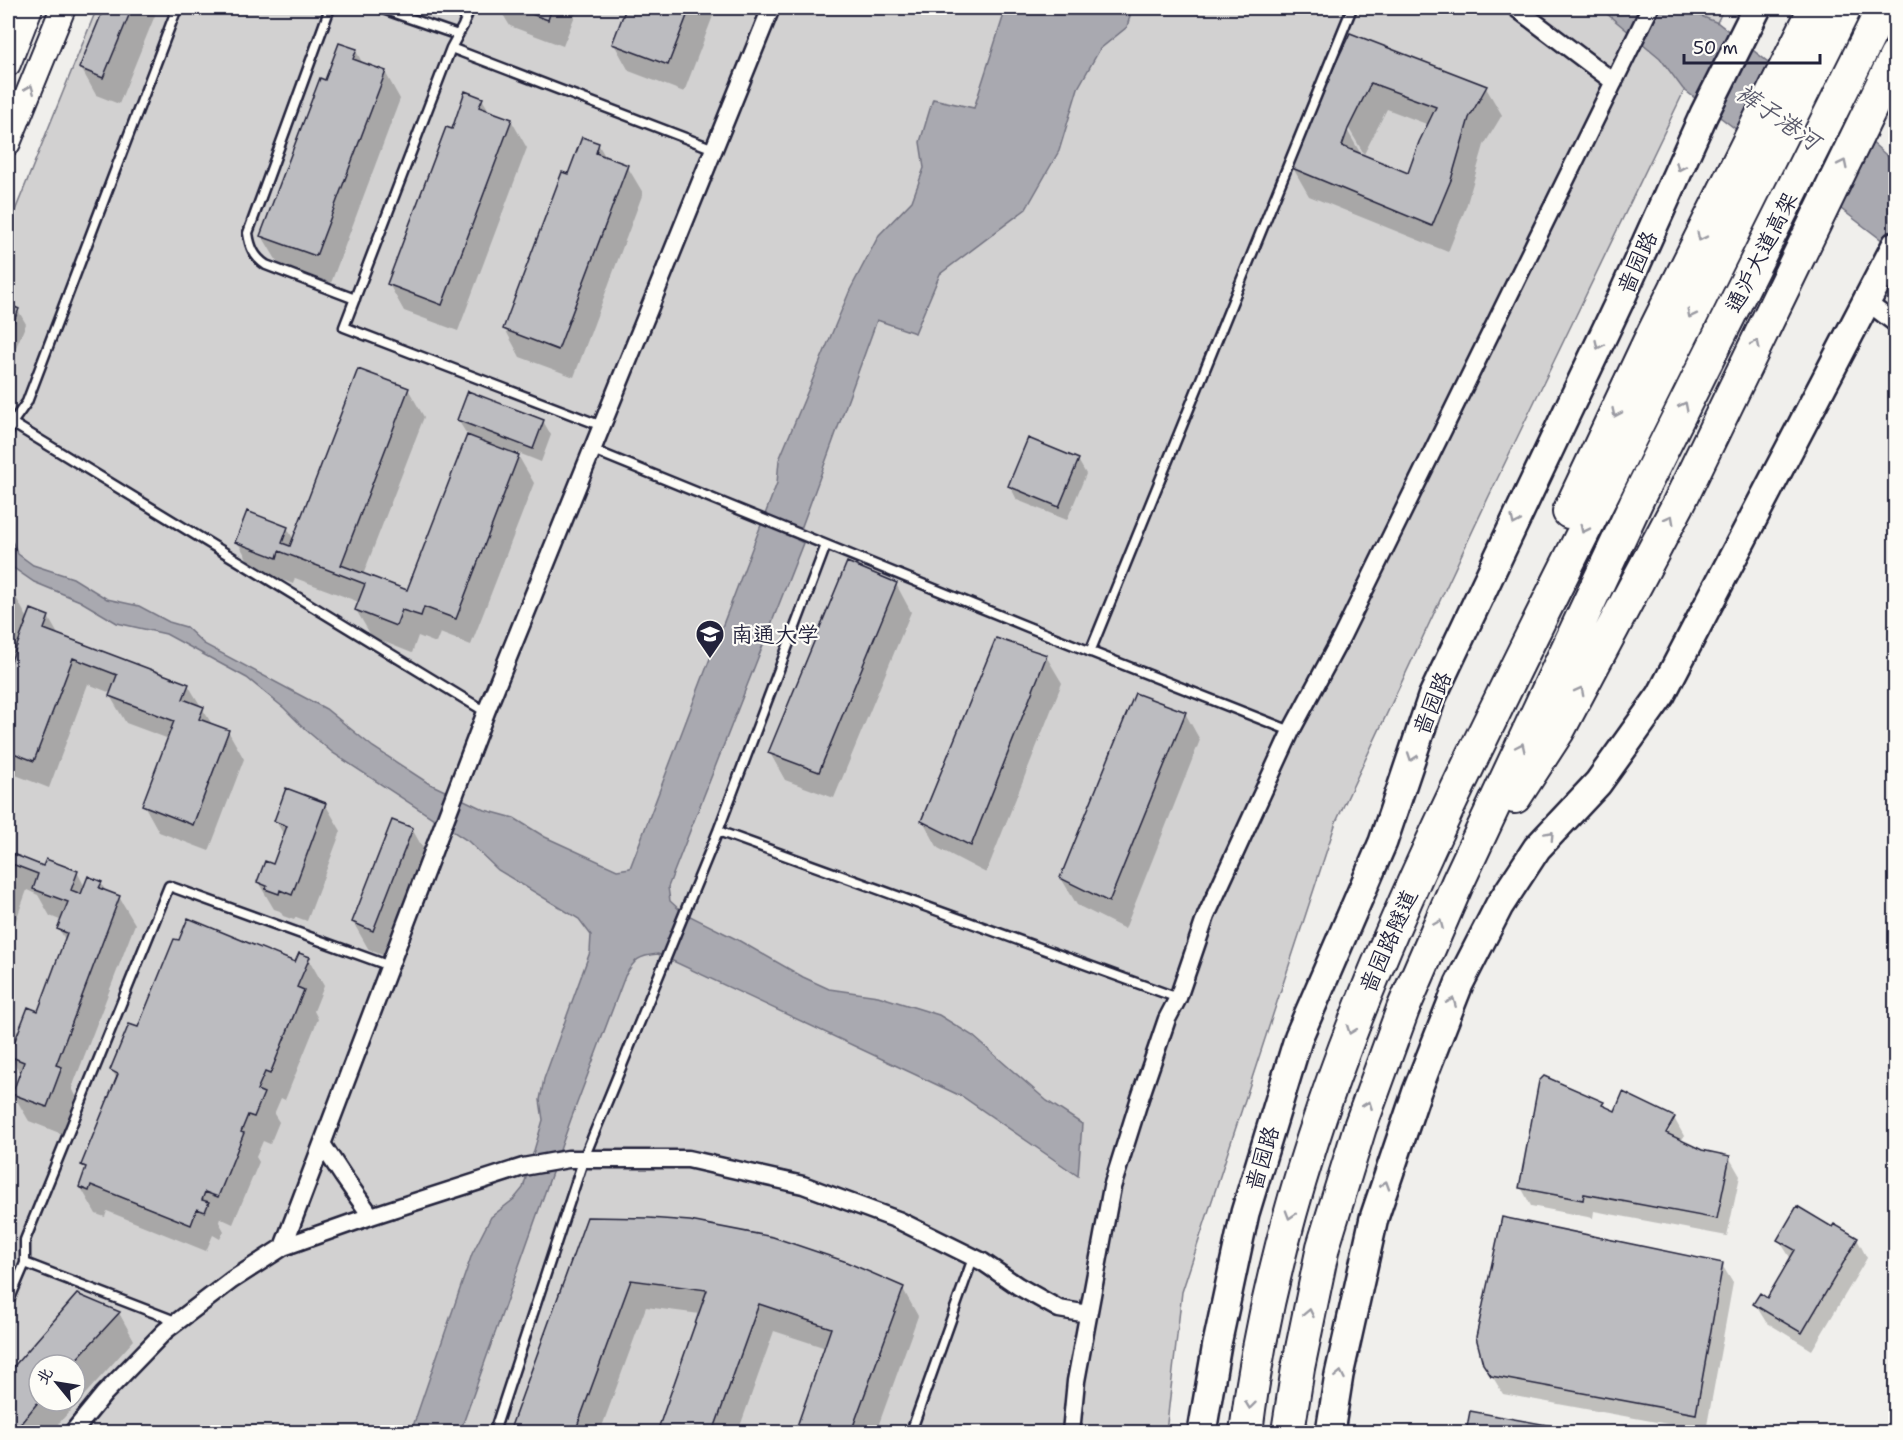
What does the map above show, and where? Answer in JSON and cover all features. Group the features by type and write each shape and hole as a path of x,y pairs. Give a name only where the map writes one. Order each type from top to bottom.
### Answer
{"highway":[{"path":"1797,73 1815,8"},
{"path":"1402,907 1476,711 1648,342 1755,158 1797,73 1845,8"},
{"name":"通沪大道高架","path":"1639,495 1883,8"},
{"path":"1458,882 1558,731 1678,505 1896,56"},
{"name":"通沪大道高架","path":"1610,477 1755,158"},
{"name":"啬园路隧道","path":"1246,1432 1253,1378 1284,1233 1318,1117 1360,1006 1402,907 1485,730 1610,477"},
{"name":"啬园路隧道","path":"1288,1432 1298,1368 1323,1247 1356,1138 1403,1009 1458,882 1639,495"}],"main road":[{"path":"8,64 30,8"},
{"path":"8,143 63,8"},
{"name":"啬园路","path":"1202,1432 1217,1344 1245,1213 1299,1036 1383,842 1432,697 1623,294 1704,114 1757,8"},
{"path":"1330,1432 1339,1375 1374,1218 1417,1091 1459,984 1499,906 1538,848 1598,783 1661,695 1893,251"}],"street":[{"path":"283,1247 486,712 771,8"},
{"path":"1516,8 1614,82"},
{"path":"1071,1432 1076,1381 1112,1187 1167,1019 1178,998 1206,916 1291,731 1342,636 1650,8"},
{"path":"1867,302 1896,324"},
{"path":"322,1144 371,1216"},
{"path":"73,1432 104,1394 165,1332 232,1280 283,1247 526,1166 576,1159 688,1159 803,1185 898,1220 974,1258 1059,1309 1088,1314"}],"lane":[{"path":"8,434 12,423 27,402 177,8"},
{"path":"330,8 248,233 250,246 257,259 266,265 355,299"},
{"path":"380,8 458,35"},
{"path":"470,8 451,48 344,327 602,426"},
{"path":"1090,652 1352,8"},
{"path":"451,48 714,149"},
{"path":"12,423 486,712"},
{"path":"593,450 1291,731"},
{"path":"494,1432 576,1159 663,963 718,831 826,545"},
{"path":"718,831 1178,998"},
{"path":"8,1303 25,1263 25,1240 169,886 390,966"},
{"path":"911,1432 974,1258"},
{"path":"25,1263 178,1322"}],"shaded area":[{"name":"南通大学","path":"97,8 1724,8 1489,496 1336,822 1182,1292 1166,1432 8,1432 8,228"}],"water":[{"path":"1006,8 1132,8 1127,27 1100,49 1078,88 1059,151 1026,209 940,274 915,333 877,320 797,540 803,543 668,887 670,901 682,912 738,940 803,977 829,989 878,996 939,1015 973,1036 1047,1101 1082,1124 1078,1176 963,1097 658,954 641,957 625,976 571,1119 460,1432 411,1432 472,1254 491,1217 514,1199 523,1188 543,1120 540,1100 544,1079 590,952 591,935 579,919 498,870 468,841 333,753 247,678 166,634 117,623 80,601 34,582 8,564 8,533 18,554 33,565 73,578 107,599 139,606 169,622 186,627 204,644 326,709 373,747 428,783 485,810 514,818 545,837 617,870 630,868 777,483 779,460 850,290 879,235 912,201 924,168 920,142 933,99 974,108"},
{"name":"裤子港河","path":"1600,8 1682,8 1718,23 1876,146 1895,163 1895,250 1683,89 1660,58"}],"building":[{"path":"104,8 132,8 103,78 79,68"},
{"path":"515,8 552,8 548,20"},
{"path":"626,8 690,8 668,65 612,44"},
{"path":"1350,33 1487,86 1469,118 1451,180 1432,226 1292,168 1303,133","holes":["1371,83 1436,107 1419,142 1408,173 1342,146"]},
{"path":"339,43 357,49 353,59 386,71 316,256 260,236 320,78 325,80"},
{"path":"465,91 483,98 479,107 512,119 442,305 387,284 446,127 452,129"},
{"path":"582,137 599,143 596,153 628,165 558,350 503,329 562,172 568,174"},
{"path":"8,304 19,309 8,335"},
{"path":"358,369 409,388 341,565 407,590 467,435 519,455 456,619 424,607 421,616 402,610 396,626 355,610 365,584 279,551 277,558 235,542 247,511 288,527 282,543 290,546"},
{"path":"468,391 544,420 533,449 457,420"},
{"path":"1028,438 1079,459 1059,507 1008,486"},
{"path":"847,562 897,583 819,772 768,753"},
{"path":"31,609 49,616 44,629 189,684 183,699 204,707 199,719 229,730 193,825 142,805 174,721 109,696 117,675 73,658 34,761 8,751 8,669"},
{"path":"996,638 1047,655 971,846 921,821"},
{"path":"1135,693 1186,712 1109,902 1060,878"},
{"path":"286,788 326,803 292,895 280,890 279,894 265,889 267,886 257,882 265,861 273,864 287,826 274,821"},
{"path":"392,820 413,828 373,931 352,922"},
{"path":"8,852 43,866 46,859 78,871 71,890 81,894 88,876 102,882 99,888 120,896 56,1065 62,1067 47,1107 12,1094 24,1062 9,1056 28,1007 38,1011 67,933 57,929 68,902 33,889 38,874 12,864 8,875"},
{"path":"188,918 295,962 299,953 310,957 297,987 304,990 270,1074 265,1072 257,1090 264,1093 254,1117 248,1115 241,1132 244,1133 218,1197 205,1192 202,1200 209,1202 205,1212 197,1209 191,1225 91,1185 89,1191 79,1187 86,1167 81,1165 118,1074 110,1070 129,1024 138,1027 174,939 179,940"},
{"path":"1544,1076 1604,1102 1602,1105 1615,1111 1623,1092 1675,1117 1666,1133 1702,1150 1730,1156 1717,1219 1584,1194 1583,1200 1519,1188 1539,1081"},
{"path":"1797,1206 1832,1227 1834,1224 1858,1238 1802,1333 1753,1304 1760,1293 1767,1298 1795,1250 1777,1240"},
{"path":"587,1217 690,1221 773,1237 844,1261 904,1287 851,1432 795,1432 831,1328 759,1304 713,1432 657,1432 707,1290 631,1280 575,1432 509,1432"},
{"path":"1502,1217 1723,1263 1696,1414 1491,1376 1483,1364 1476,1337"},
{"path":"77,1294 120,1312 82,1353 27,1353 27,1413 29,1413 14,1432 8,1432 8,1373"},
{"path":"1470,1411 1585,1432 1466,1432"}],"place":[{"name":"南通大学","path":"710,660"}]}
